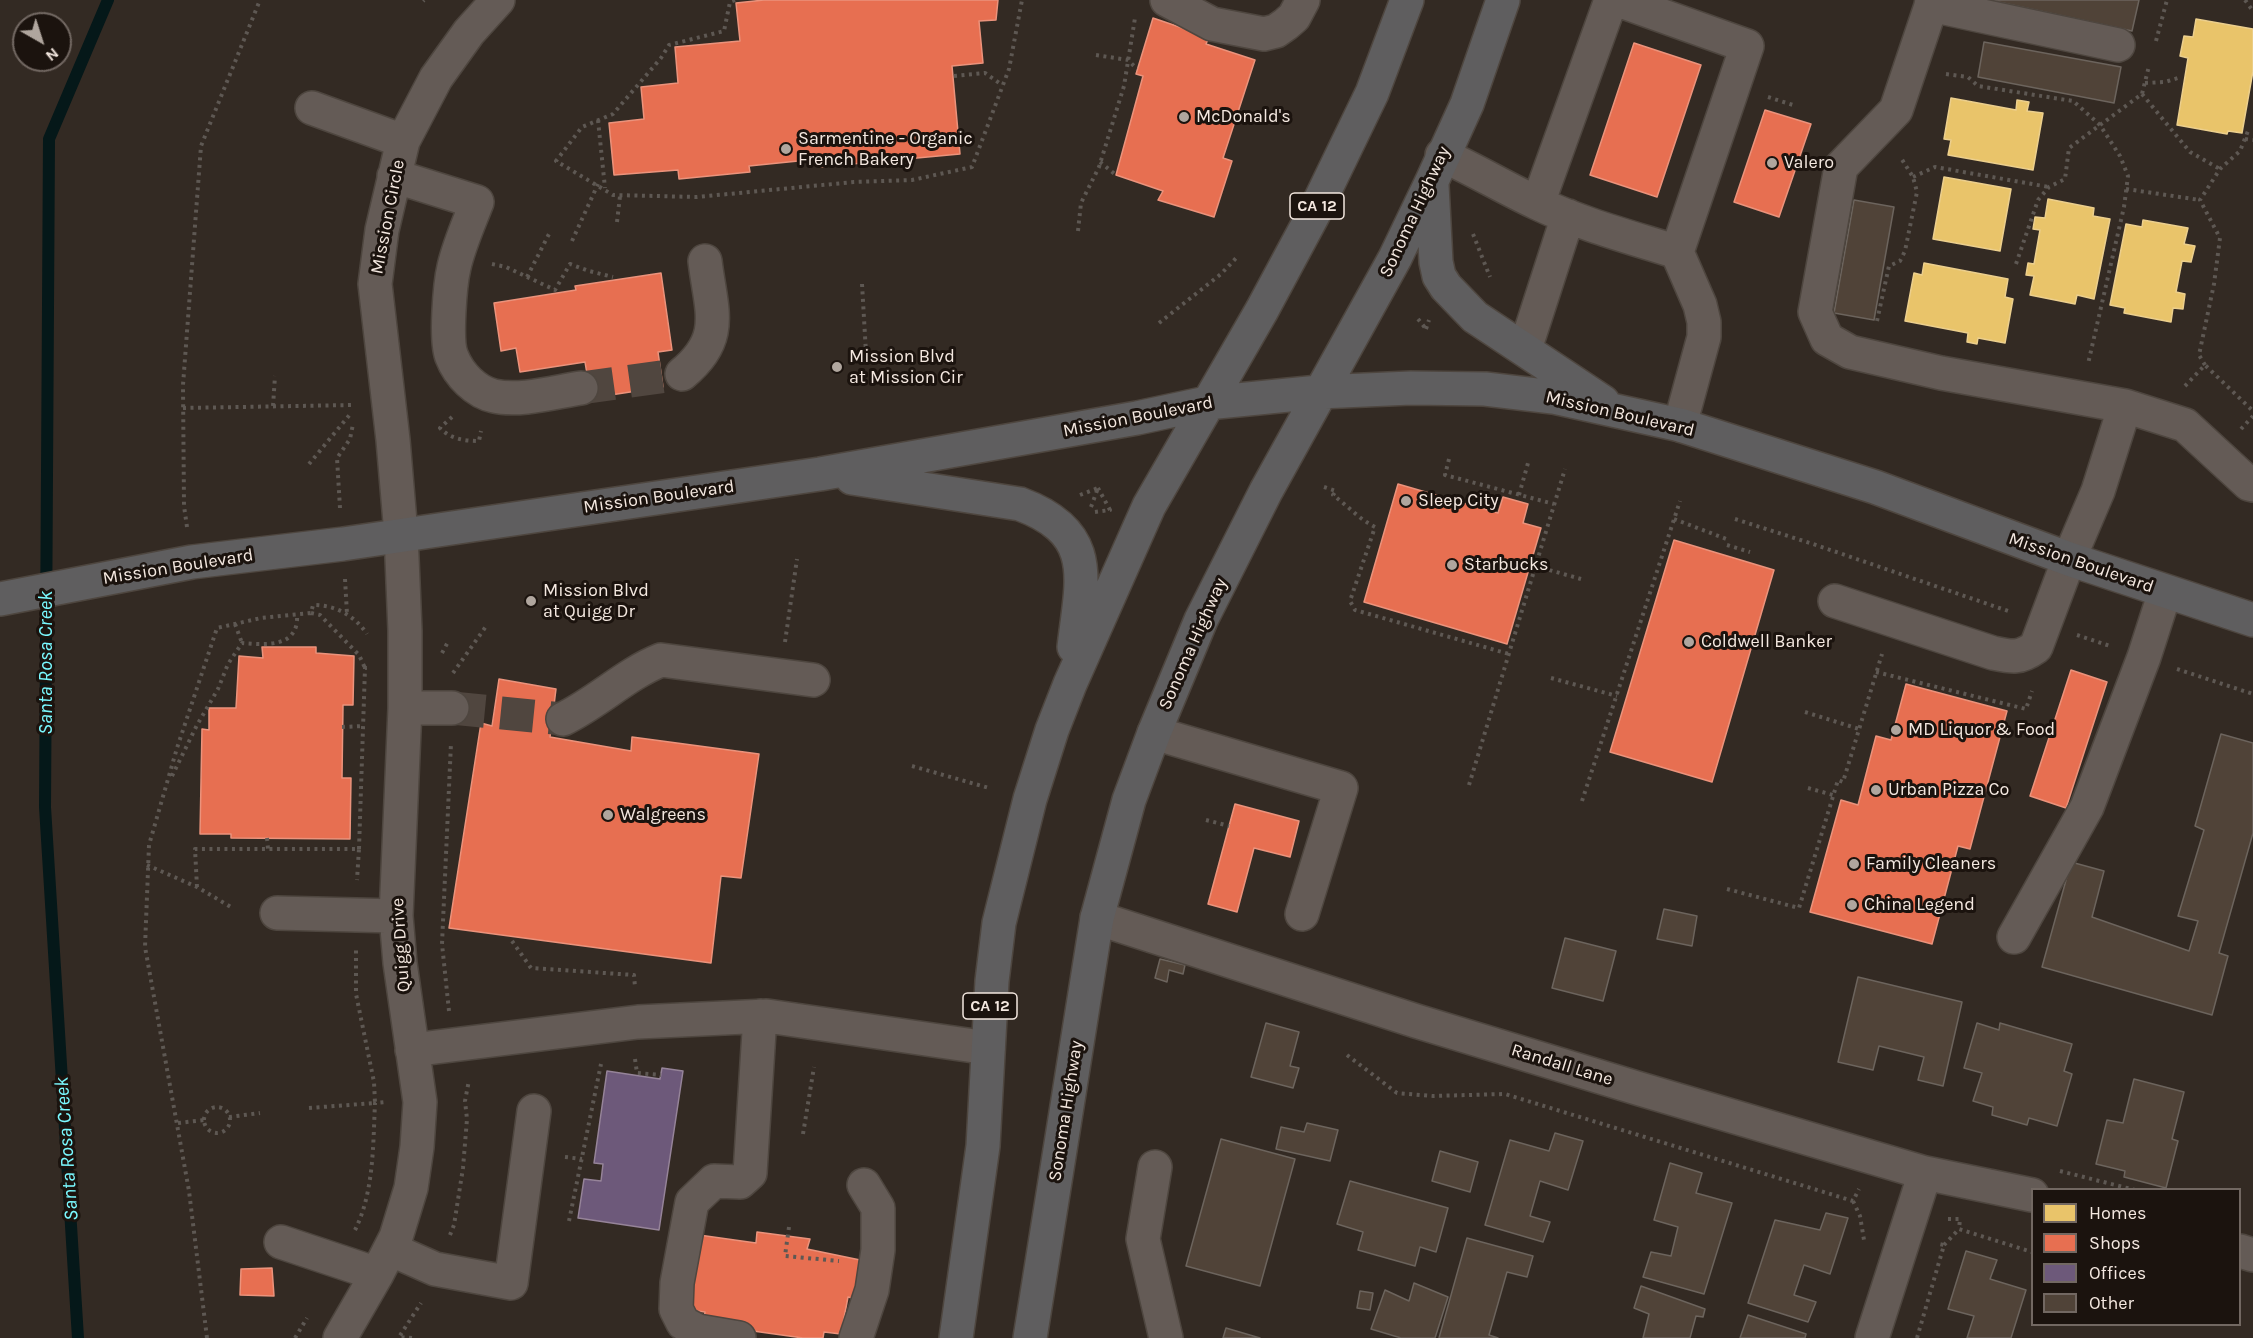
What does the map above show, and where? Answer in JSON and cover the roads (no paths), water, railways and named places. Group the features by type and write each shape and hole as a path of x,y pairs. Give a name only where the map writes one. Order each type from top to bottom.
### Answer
{"main road":[{"name":"CA 12","path":"956,1338 983,1146 988,1048 999,923 1030,799 1070,684 1149,506 1262,310 1318,205 1372,93 1407,0"},
{"name":"Sonoma Highway","path":"1030,1338 1097,918 1127,807 1154,733 1201,620 1319,392 1395,258 1467,104 1503,0"},
{"path":"1437,168 1436,262 1439,276 1446,287 1475,317 1617,411"},
{"name":"Mission Boulevard","path":"0,599 179,564 342,544 820,474 1137,418 1207,403 1319,392 1411,388 1485,389 1553,397 1680,425 1875,487 2069,559 2253,620"},
{"path":"820,474 1020,504 1056,522 1074,543 1081,568 1082,585 1070,684"}],"street":[{"name":"Mission Circle","path":"401,534 375,284 382,230 404,141 436,78 469,32 498,0"},
{"path":"1167,0 1212,24 1264,34 1276,31 1286,24 1294,17 1303,0"},
{"path":"1538,203 1611,0"},
{"path":"1618,0 1747,46 1677,252 1700,305 1704,322 1704,337 1680,425"},
{"path":"2118,45 1932,3 1896,110 1841,167 1815,312 1827,339 1850,352 1929,370 2126,406 2185,425 2249,484 2253,485"},
{"path":"312,108 404,141"},
{"path":"1437,168 1485,175 1568,216 1677,252"},
{"path":"394,176 477,202 454,265 448,296 451,356 464,376 477,389 492,396 508,399 580,388"},
{"path":"1525,348 1568,216"},
{"path":"682,374 697,362 709,343 714,328 705,261"},
{"path":"1835,602 2009,656 2023,656 2036,648 2069,559 2098,491 2126,406"},
{"name":"Quigg Drive","path":"340,1338 384,1262 411,1188 417,1147 420,1102 400,963 396,916 405,708 401,534"},
{"path":"2014,937 2087,807 2144,657 2165,592"},
{"path":"563,719 584,709 643,667 661,660 813,680"},
{"path":"405,708 452,708"},
{"path":"1154,733 1341,788 1302,914"},
{"path":"277,913 396,916"},
{"name":"Randall Lane","path":"1097,918 1416,1021 1924,1173 2031,1195"},
{"path":"739,1338 698,1331 683,1323 676,1309 677,1292 692,1202 714,1181 740,1182 750,1173 759,1016"},
{"path":"412,1050 638,1022 759,1016 988,1048"},
{"path":"281,1242 340,1262 384,1262 511,1283 534,1111"},
{"path":"1155,1167 1143,1239 1166,1338"},
{"path":"1872,1338 1924,1173"},
{"path":"856,1338 872,1290 878,1250 878,1208 864,1185"}],"waterway":[{"name":"Santa Rosa Creek","path":"78,1338 45,807 49,139 108,0"}],"tunnel":[{"path":"581,388 682,374"},
{"path":"452,708 563,719"}],"place":[{"name":"McDonald's","path":"1184,117"},
{"name":"Sarmentine - Organic French Bakery","path":"786,149"},
{"name":"Valero","path":"1772,163"},
{"name":"Mission Blvd at Mission Cir","path":"837,367"},
{"name":"Sleep City","path":"1406,501"},
{"name":"Starbucks","path":"1452,565"},
{"name":"Mission Blvd at Quigg Dr","path":"531,601"},
{"name":"Coldwell Banker","path":"1689,642"},
{"name":"MD Liquor & Food","path":"1896,730"},
{"name":"Urban Pizza Co","path":"1876,790"},
{"name":"Walgreens","path":"608,815"},
{"name":"Family Cleaners","path":"1854,864"},
{"name":"China Legend","path":"1852,905"}]}
